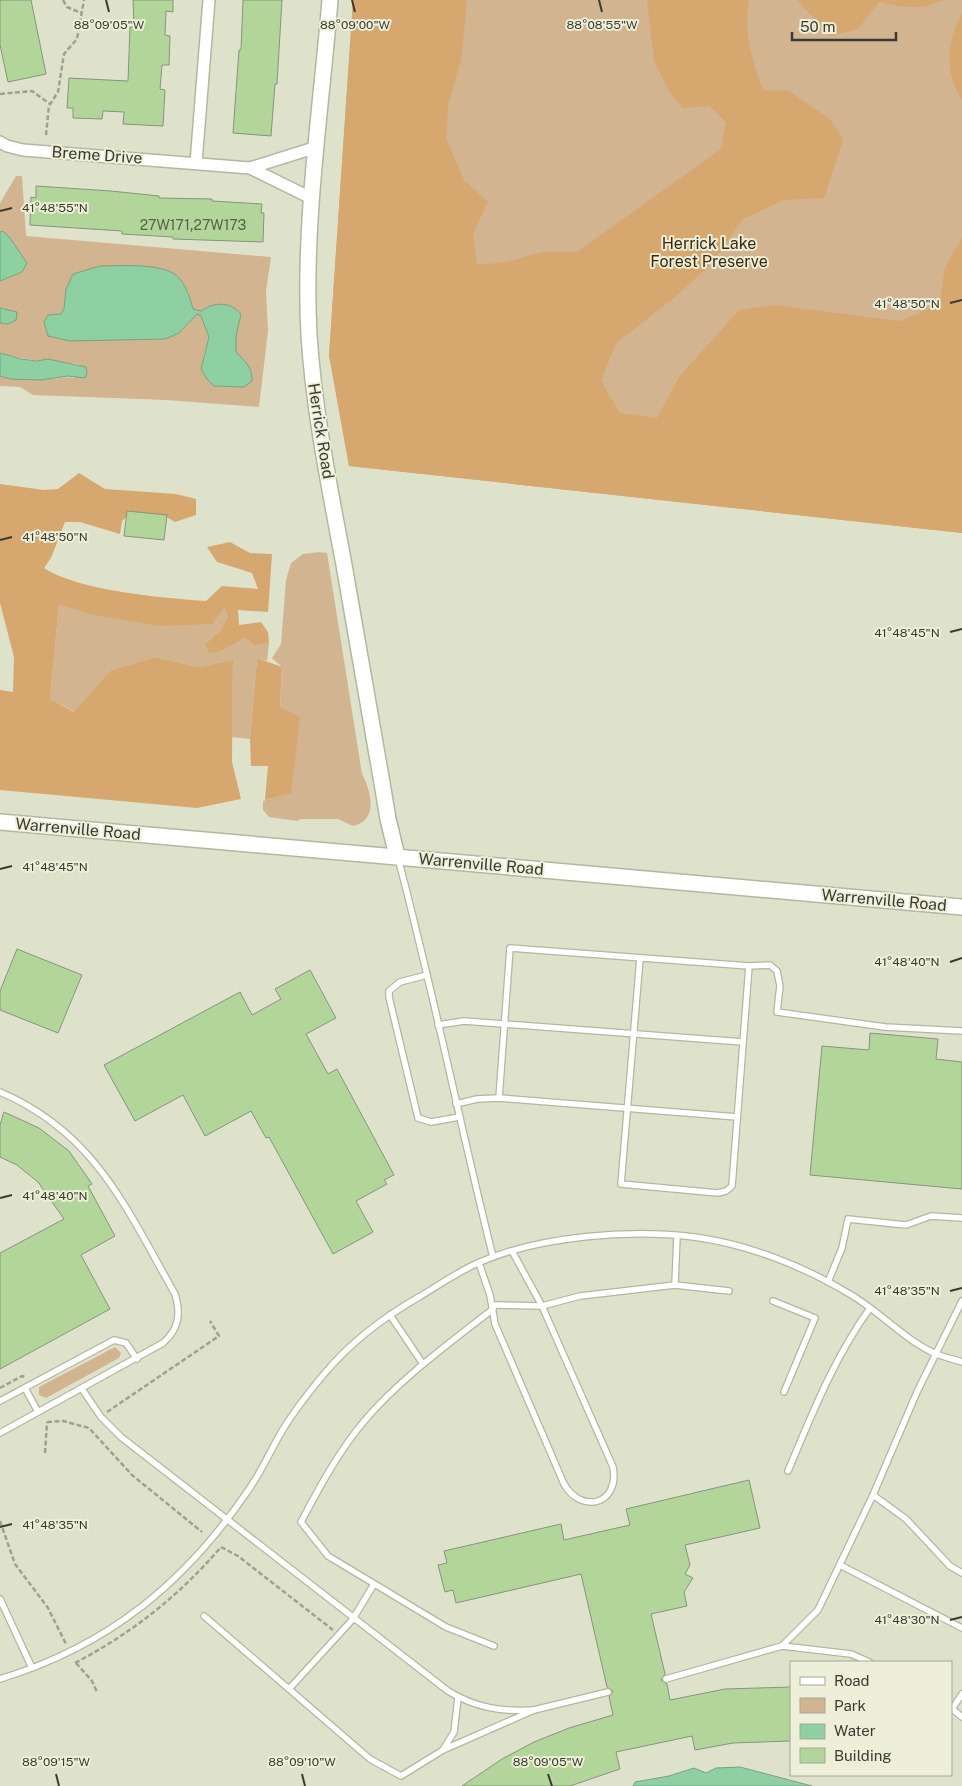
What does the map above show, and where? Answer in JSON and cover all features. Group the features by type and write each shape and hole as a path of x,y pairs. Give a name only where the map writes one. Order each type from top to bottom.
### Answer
{"main road":[{"name":"Herrick Road","path":"330,0 313,199 308,316 313,381 328,475 397,856"},
{"name":"Warrenville Road","path":"0,822 962,907"}],"street":[{"path":"196,163 209,0"},
{"name":"Breme Drive","path":"0,142 23,150 250,168 313,199"},
{"name":"Breme Drive","path":"250,168 317,147"}],"lane":[{"path":"397,856 428,975 456,1104 493,1257"},
{"path":"500,1098 510,948 749,966 770,964 777,971 780,986 777,1012 885,1027 962,1031"},
{"path":"640,958 621,1184 718,1193 726,1191 732,1186 749,966"},
{"path":"428,975 400,982 389,991 389,997 418,1118 431,1122 459,1117"},
{"path":"438,1025 464,1021 743,1042"},
{"path":"0,1092 42,1115 74,1140 96,1162 120,1197 175,1294 179,1311 176,1329 163,1343 0,1433"},
{"path":"456,1104 477,1099 500,1098 737,1117"},
{"path":"828,1282 842,1248 848,1219 906,1225 932,1216 962,1218"},
{"path":"0,1679 32,1668 85,1644 141,1609 186,1569 227,1520 250,1489 284,1428 315,1385 351,1347 390,1315 479,1263 493,1257 512,1251 562,1241 610,1234 695,1237 742,1247 778,1260 828,1282 870,1308 908,1338 935,1354 962,1362"},
{"path":"675,1285 677,1236"},
{"path":"479,1263 495,1324 564,1484 569,1494 577,1500 586,1503 598,1502 607,1496 613,1486 613,1467 542,1306 512,1251"},
{"path":"494,1646 446,1627 328,1556 302,1522 321,1484 366,1419 423,1364 492,1307 542,1306 580,1296 675,1285 730,1291"},
{"path":"773,1301 815,1318 784,1392"},
{"path":"782,1646 818,1610 874,1494 935,1354 962,1301"},
{"path":"788,1471 815,1406 849,1337 870,1308"},
{"path":"390,1315 423,1364"},
{"path":"0,1401 114,1340 126,1343 137,1359"},
{"path":"25,1388 38,1412"},
{"path":"82,1389 100,1417 121,1438 353,1619 458,1698 492,1709 513,1712 534,1710 608,1692"},
{"path":"874,1494 906,1519 950,1566 962,1573"},
{"path":"840,1565 962,1628"},
{"path":"289,1688 353,1619 374,1584"},
{"path":"0,1599 32,1668"},
{"path":"204,1616 370,1759 401,1776 443,1750 534,1710"},
{"path":"666,1679 782,1646 851,1654 867,1661"},
{"path":"952,1707 962,1694"},
{"path":"443,1750 454,1732 458,1698"},
{"path":"952,1709 962,1717"}],"path":[{"path":"63,0 67,6 81,13"},
{"path":"46,135 47,113 60,83 64,54 77,39 84,0"},
{"path":"0,94 32,91 50,104"},
{"path":"89,1428 100,1417 219,1336 210,1321"},
{"path":"0,1388 22,1376 26,1378"},
{"path":"47,1422 63,1421 89,1428 132,1475 202,1532"},
{"path":"0,1521 16,1564 48,1608 66,1644"},
{"path":"218,1545 238,1556 334,1630"},
{"path":"73,1658 92,1681 97,1692"}],"green space":[{"name":"Herrick Lake Forest Preserve","path":"353,0 962,0 962,533 349,466 329,355"},
{"name":"Herrick Lake Forest Preserve","path":"353,0 467,0 461,60 448,106 446,139 464,180 488,202 473,233 477,265 507,262 542,252 577,252 721,149 726,123 710,106 683,108 669,91 654,61 647,0 749,0 747,12 748,35 755,68 763,90 789,91 830,119 843,140 824,198 784,200 743,219 710,265 674,298 616,343 601,381 620,413 657,418 679,377 739,310 774,305 899,321 939,305 945,267 962,238 962,533 349,466 329,355"},
{"path":"797,0 944,0 919,7 879,2 858,29 830,36"},
{"path":"962,13 962,100 952,79 950,56 953,34"},
{"path":"16,176 22,176 26,236 271,257 266,291 268,331 259,407 166,400 33,395 20,387 0,386 0,376 25,380 74,378 78,364 29,359 0,353 0,323 8,324 7,309 0,308 0,281 22,272 27,263 10,238 3,231 0,232 0,203","holes":["100,266 166,270 188,291 193,309 201,312 209,306 241,314 236,336 236,353 246,362 244,387 214,386 207,379 203,358 209,337 201,316 197,314 179,333 48,315 61,314 64,309 66,289"]},
{"path":"79,473 105,489 176,494 196,499 196,515 175,522 163,515 130,514 122,521 120,534 80,522 65,522 51,558 44,568 59,576 99,588 122,592 206,601 222,586 258,589 252,573 217,562 207,547 230,542 250,553 272,554 268,612 238,610 239,625 261,622 268,632 269,643 255,646 245,638 220,652 209,653 205,644 220,631 228,616 224,608 212,624 158,626 90,614 59,604 50,699 74,712 111,670 155,657 198,667 233,660 232,762 241,799 197,808 0,790 0,690 13,692 14,657 0,603 0,484 44,490 58,489"},
{"path":"327,553 362,774 368,788 371,804 367,818 353,826 338,819 301,819 297,821 269,817 263,810 263,801 291,792 280,707 282,667 272,658 281,644 286,580 291,563 303,554"},
{"path":"59,603 224,608 228,616 220,631 205,644 220,652 245,638 255,646 269,643 267,661 257,658 250,739 232,737 233,660 198,667 155,657 111,670 75,712 50,699"},
{"path":"257,658 282,667 280,707 300,717 291,793 265,800 268,766 251,766 250,739"},
{"path":"115,1347 121,1353 119,1358 46,1398 39,1395 39,1387"}],"water":[{"path":"3,231 27,263 22,272 0,281 0,232"},
{"path":"100,266 142,266 164,269 173,273 182,281 193,309 201,311 211,306 222,304 237,310 241,314 236,336 236,352 250,368 252,381 244,387 214,386 207,379 201,369 209,337 201,316 197,314 179,333 165,339 70,341 48,336 44,322 48,315 61,314 64,309 66,289 73,274"},
{"path":"0,308 17,312 16,320 8,324 0,323"},
{"path":"0,353 21,359 37,361 48,359 86,367 87,373 85,378 68,376 41,380 10,379 0,376"},
{"path":"740,1767 812,1786 633,1786 635,1782 669,1776 694,1768 706,1773 716,1768"}],"building":[{"path":"0,0 31,0 46,74 8,82 0,45"},
{"path":"133,0 173,0 173,12 166,11 165,35 170,36 169,65 162,65 160,89 165,90 163,126 123,124 124,112 103,111 102,119 73,118 73,108 67,108 69,78 128,81 130,27 134,27"},
{"path":"243,0 282,0 277,84 275,84 271,136 233,133 239,50 241,50"},
{"path":"36,186 111,191 159,196 159,198 212,199 212,201 262,204 261,213 264,213 263,242 173,239 173,237 122,234 122,231 30,225 31,197 36,198"},
{"path":"127,511 167,515 164,540 124,536"},
{"path":"17,949 82,975 58,1033 0,1010 0,991"},
{"path":"310,970 336,1018 306,1034 328,1074 337,1069 394,1175 384,1180 387,1184 356,1201 373,1232 333,1254 269,1137 266,1138 251,1111 205,1136 183,1095 135,1121 104,1065 240,992 252,1015 281,999 275,989"},
{"path":"870,1033 938,1039 936,1059 962,1062 962,1189 810,1175 822,1046 869,1050"},
{"path":"4,1112 39,1128 69,1151 92,1184 88,1186 115,1236 81,1255 110,1309 0,1369 0,1253 64,1219 38,1182 17,1165 0,1157 0,1125"},
{"path":"749,1480 760,1528 685,1545 690,1565 685,1574 693,1578 684,1592 687,1606 651,1614 665,1674 661,1680 667,1684 670,1700 725,1689 790,1687 790,1741 733,1743 695,1750 692,1736 616,1752 620,1769 570,1786 462,1786 502,1759 534,1742 569,1728 613,1715 609,1697 613,1691 607,1687 581,1574 456,1603 453,1590 445,1592 438,1565 447,1563 444,1551 561,1524 564,1540 630,1525 626,1509"}]}
